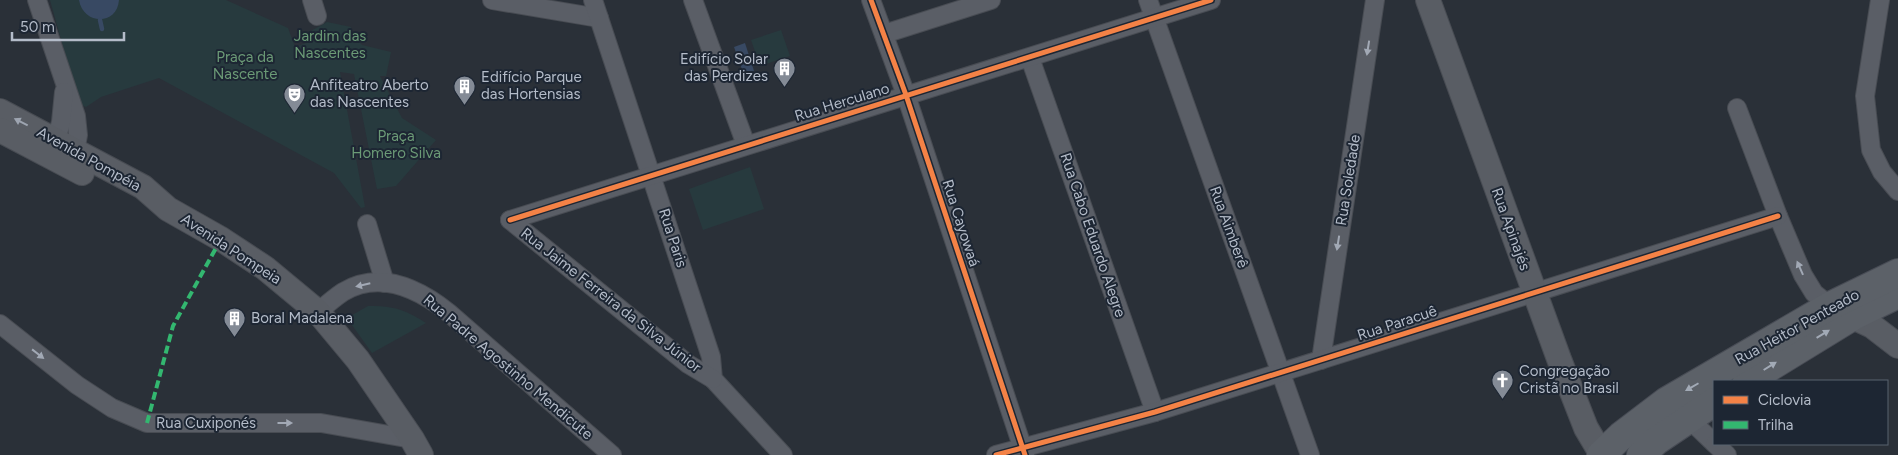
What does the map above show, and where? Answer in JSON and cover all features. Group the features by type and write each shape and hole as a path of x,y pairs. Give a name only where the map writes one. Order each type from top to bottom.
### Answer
{"main road":[{"name":"Rua Apinajés","path":"1428,0 1534,292 1586,428 1602,455"},
{"name":"Avenida Pompéia","path":"0,111 64,154"},
{"name":"Avenida Pompéia","path":"0,130 143,187 168,209"},
{"name":"Avenida Pompeia","path":"168,209 221,239 265,268 318,312 358,360 417,447"},
{"name":"Rua Heitor Penteado","path":"1748,380 1841,311 1898,273"},
{"name":"Rua Heitor Penteado","path":"1602,455 1620,436 1667,401 1841,311 1898,294"},
{"path":"1841,311 1872,326 1898,346"},
{"path":"1641,455 1688,418 1713,403"}],"street":[{"path":"37,0 76,116 78,136 64,154"},
{"path":"492,0 599,18"},
{"name":"Rua Paris","path":"593,0 711,357 713,380"},
{"path":"693,0 746,145"},
{"name":"Rua Cayowaá","path":"871,0 906,95 1023,451"},
{"path":"884,34 991,0"},
{"name":"Rua Aimberê","path":"1148,0 1310,455"},
{"name":"Rua Herculano","path":"510,220 1211,0"},
{"name":"Rua Soledade","path":"1321,360 1375,0"},
{"path":"1880,0 1865,96 1871,150 1879,166 1898,191"},
{"name":"Rua Cabo Eduardo Alegre","path":"1030,58 1155,412"},
{"path":"1737,108 1778,216 1803,275 1814,293 1841,311"},
{"name":"Rua Paracuê","path":"996,455 1023,451 1155,412 1778,216"},
{"name":"Rua Jaime Ferreira da Silva Júnior","path":"510,220 681,357 713,380"},
{"path":"367,224 385,283"},
{"name":"Rua Padre Agostinho Mendicute","path":"318,312 342,293 356,286 385,283 413,289 430,298 612,455"},
{"name":"Rua Cuxiponés","path":"0,324 84,389 112,408 146,423 321,423 417,447"},
{"path":"713,380 783,455"},
{"path":"1688,418 1713,441"},
{"path":"1717,445 1727,455"}],"green space":[{"name":"Praça da Nascente","path":"50,0 226,0 288,28 295,47 309,42 309,32 327,22 351,27 351,33 362,45 391,52 386,76 380,76 402,118 436,140 396,186 377,189 354,74 340,72 365,207 361,208 334,173 159,78 101,97 86,107 79,104"},
{"path":"781,30 790,56 760,66 751,40"},
{"path":"750,167 764,209 703,230 689,189"},
{"path":"368,306 384,306 399,309 426,323 372,353 347,318"}],"water":[{"path":"79,0 119,0 117,8 112,14 107,18 100,19 93,18 87,14"},
{"path":"745,43 754,71 744,75 734,47"}],"waterway":[{"path":"100,20 102,29"}],"marked path":[{"path":"147,423 173,326 221,239"}],"cycle path":[{"path":"871,0 906,95 1025,455"},
{"path":"510,220 1211,0"},
{"path":"996,455 1155,412 1778,216"}],"place":[{"name":"Edifício Solar das Perdizes","path":"784,87"},
{"name":"Edifício Parque das Hortensias","path":"465,105"},
{"name":"Anfiteatro Aberto das Nascentes","path":"294,113"},
{"name":"Boral Madalena","path":"235,337"},
{"name":"Congregação Cristã no Brasil","path":"1503,399"}],"park label":[{"name":"Jardim das Nascentes","path":"330,44"},
{"name":"Praça Homero Silva","path":"396,144"}]}
